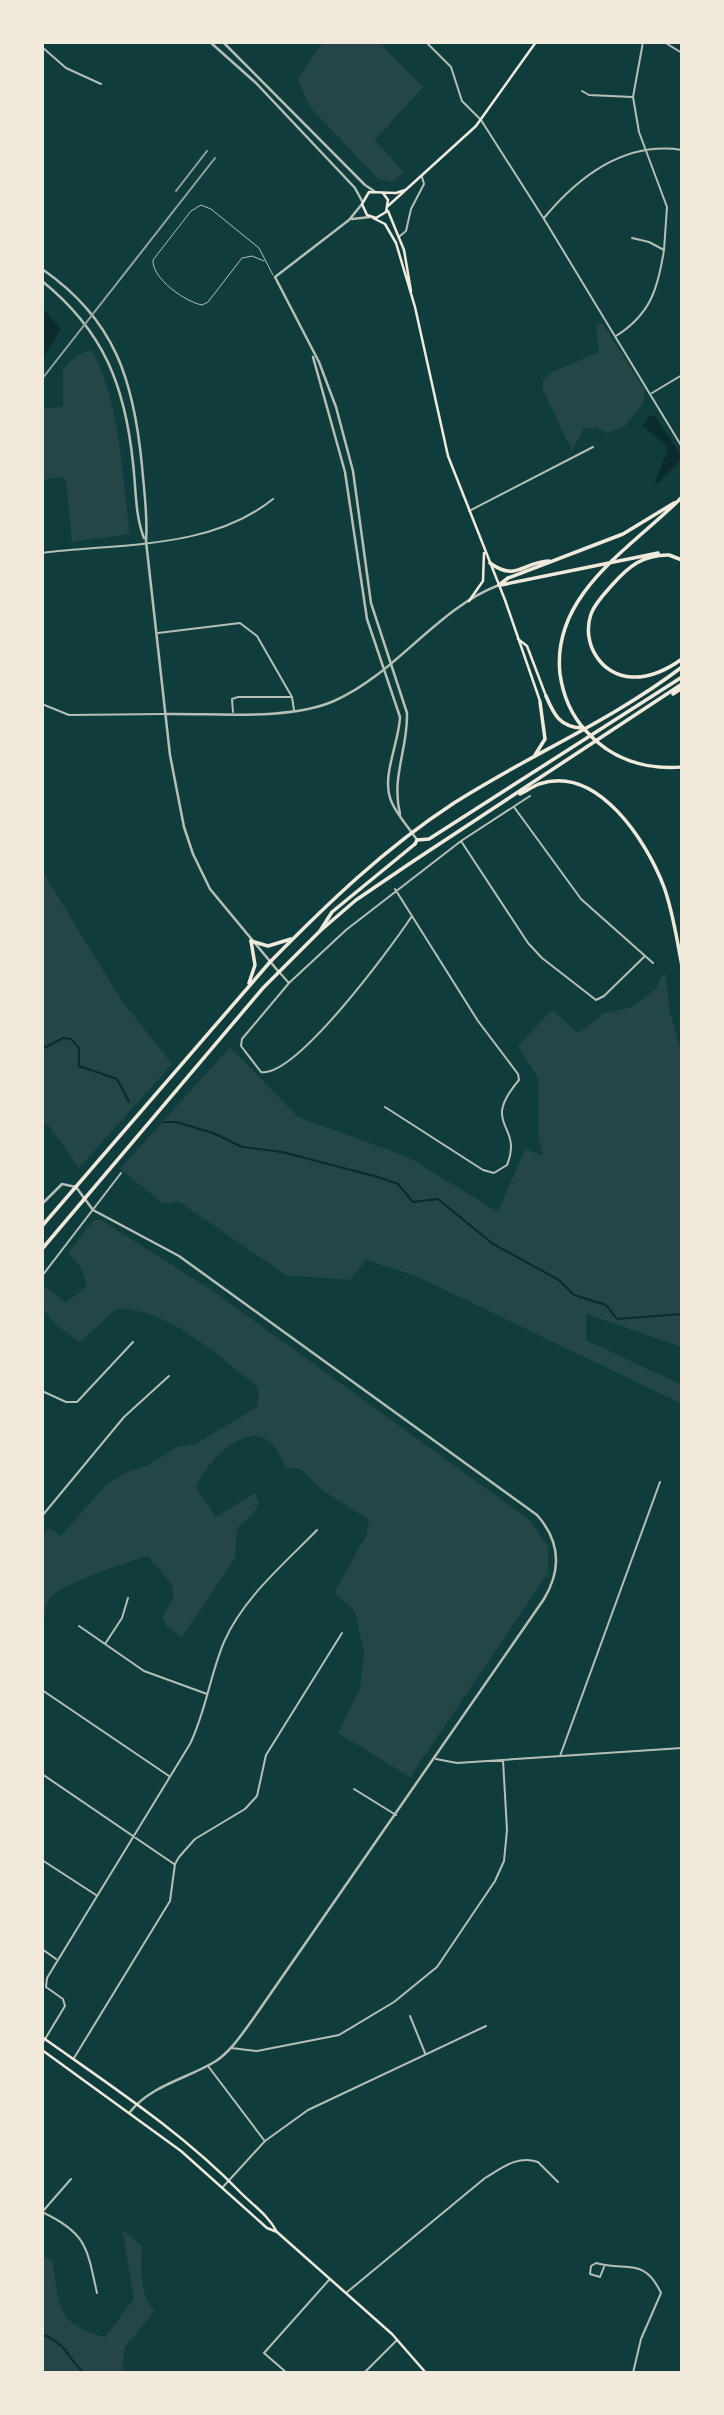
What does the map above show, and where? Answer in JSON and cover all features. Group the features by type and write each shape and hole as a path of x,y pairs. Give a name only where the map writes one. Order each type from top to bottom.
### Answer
{"highway":[{"path":"680,498 582,594 562,633 559,658 562,683 574,715 590,735 610,751 634,763 682,767"},
{"path":"499,585 508,578 623,534 680,498"},
{"path":"499,585 651,553 682,560"},
{"path":"668,555 640,560 624,572 594,608 589,637 597,658 610,670 625,676 648,675 682,659"},
{"path":"490,563 503,572 511,572 554,560"},
{"path":"42,1226 270,962 350,881 396,843 456,802 591,727 682,667"},
{"path":"320,931 338,905 416,842 429,839 682,677"},
{"path":"42,1249 278,971 320,931 356,900 682,686"},
{"path":"547,696 553,712 564,725 591,727"},
{"path":"531,759 545,739 540,702"},
{"path":"505,802 538,784 563,782 595,793 619,814 642,843 660,876 682,966"},
{"path":"682,832 682,947"},
{"path":"247,989 255,965 251,941 268,946 293,938"}],"main road":[{"path":"372,217 380,217 481,120 536,42"},
{"path":"411,186 396,193 374,191 365,195 362,203 364,212 385,224 393,236 411,290"},
{"path":"383,193 406,256 440,431 468,511 519,639 519,649 540,702"},
{"path":"469,601 486,573 484,550"},
{"path":"519,639 527,646 547,696"},
{"path":"44,2038 137,2104 228,2179 270,2218 277,2232"},
{"path":"42,2049 130,2112 267,2228 277,2232 398,2340 426,2373"}],"street":[{"path":"210,42 256,83 355,188 362,203 349,220 275,277 327,384 345,437 357,496 371,603 407,713 407,726 396,780 400,814"},
{"path":"223,42 374,191"},
{"path":"426,42 451,67 460,97 481,120 544,219 682,447"},
{"path":"615,336 640,319 655,296 664,250 667,208 639,132 633,97 643,42"},
{"path":"664,42 682,53"},
{"path":"42,47 66,68 101,84"},
{"path":"582,91 589,94 633,97"},
{"path":"544,219 590,174 617,157 646,148 682,150"},
{"path":"399,236 407,230 411,209 425,183 422,177"},
{"path":"349,220 372,217"},
{"path":"632,239 649,242 664,250"},
{"path":"42,269 82,305 117,355 134,402 148,523 146,541"},
{"path":"42,281 76,312 89,329 105,352 122,395 140,521 146,541 176,794 193,854 210,889 289,983"},
{"path":"312,355 340,449 361,595 400,717 389,785 392,805 416,842"},
{"path":"650,393 682,375"},
{"path":"468,511 593,447"},
{"path":"42,552 186,537 226,528 273,499"},
{"path":"42,704 69,715 294,711 334,701 360,686 469,601 499,585"},
{"path":"158,633 240,623 249,628 257,636 292,697 294,711"},
{"path":"233,713 232,699 238,697 292,697"},
{"path":"412,916 363,984 321,1030 271,1072 261,1072 244,1052 242,1039 289,983 320,953 396,890 460,841 530,796"},
{"path":"514,806 581,899 653,963"},
{"path":"460,841 528,943 542,958 599,1000 645,956"},
{"path":"385,1107 478,1168 494,1172 507,1165 511,1154 511,1141 500,1110 507,1092 519,1080 518,1074 478,1021 396,890"},
{"path":"42,1276 121,1173"},
{"path":"42,1204 62,1185 76,1187 93,1210 143,1235 209,1276 537,1516 550,1532 557,1563 550,1590 436,1759 230,2048 208,2065 137,2104 130,2112"},
{"path":"42,1391 66,1402 77,1402 133,1342"},
{"path":"42,1516 124,1417 169,1376"},
{"path":"560,1756 660,1482"},
{"path":"42,2044 65,2006 63,1999 45,1985 57,1959 197,1730 220,1651 235,1621 317,1530"},
{"path":"105,1645 122,1618 128,1598"},
{"path":"79,1626 159,1678 208,1694"},
{"path":"74,2059 170,1902 175,1864 195,1839 245,1809 257,1796 266,1755 342,1633"},
{"path":"42,1690 169,1776"},
{"path":"436,1759 450,1763 682,1748"},
{"path":"230,2048 257,2051 339,2035 394,2002 438,1967 495,1881 504,1861 507,1829 503,1760"},
{"path":"42,1774 175,1864"},
{"path":"354,1789 396,1815"},
{"path":"42,1860 96,1895"},
{"path":"42,1949 57,1959"},
{"path":"410,2016 426,2054"},
{"path":"222,2189 228,2179 265,2141 308,2110 486,2026"},
{"path":"208,2065 265,2141"},
{"path":"346,2294 485,2178 509,2163 520,2160 538,2162 558,2182"},
{"path":"71,2179 42,2212 69,2225 85,2243 97,2293"},
{"path":"604,2267 600,2277 590,2274 593,2264 644,2270 651,2273 661,2292 641,2339 633,2373"},
{"path":"287,2373 264,2353 330,2278"},
{"path":"364,2373 398,2340"}],"lane":[{"path":"264,261 251,256 242,258 208,302 202,305 190,301 160,277 153,266 153,260 191,211 201,205 211,209 262,255 275,277"}],"shaded area":[{"path":"323,42 379,42 423,87 375,140 404,173 391,182 378,179 311,108 297,79"},
{"path":"42,308 61,329 42,359"},
{"path":"602,323 645,390 643,403 624,427 607,433 596,427 584,428 572,451 543,390 543,380 550,373 599,352 596,326"},
{"path":"92,350 102,371 114,416 130,534 72,542 66,481 62,477 42,480 42,408 63,407 63,369 79,354"},
{"path":"650,416 655,416 681,455 678,463 658,483 655,482 668,450 664,443 642,426"},
{"path":"42,871 122,1001 172,1064 79,1168 49,1126 42,1121"},
{"path":"665,972 670,1011 682,1056 682,1347 586,1314 586,1340 682,1385 682,1404 416,1276 366,1260 350,1280 286,1275 178,1201 164,1204 120,1169 230,1047 298,1117 408,1157 498,1212 525,1149 543,1156 538,1136 538,1078 518,1046 552,1010 578,1033 604,1013 633,1007 656,988"},
{"path":"94,1220 101,1220 210,1289 531,1521 548,1547 548,1573 410,1777 338,1733 360,1689 364,1653 355,1611 334,1593 366,1536 369,1520 322,1490 301,1469 286,1468 274,1446 262,1437 251,1436 228,1447 208,1467 196,1487 216,1517 255,1493 259,1502 254,1513 237,1528 235,1558 182,1637 166,1626 163,1617 174,1596 172,1585 148,1556 96,1574 57,1592 48,1601 42,1624 42,1536 49,1528 61,1536 106,1485 127,1472 147,1466 177,1447 194,1445 257,1407 259,1395 256,1385 191,1335 154,1316 116,1309 80,1342 57,1326 42,1308 42,1284 66,1303 87,1286 82,1269 68,1253"},
{"path":"122,2229 142,2246 141,2271 144,2290 155,2311 124,2348 123,2373 42,2373 42,2255 52,2261 59,2302 68,2319 88,2332 105,2337 134,2299"}],"waterway":[{"path":"42,1049 63,1038 71,1039 79,1048 79,1066 117,1079 129,1102"},
{"path":"164,1122 176,1122 213,1133 242,1147 282,1152 378,1177 398,1184 413,1202 438,1199 493,1244 559,1280 574,1295 606,1305 617,1319 682,1314"},
{"path":"42,2334 63,2347 84,2373"}],"railway":[{"path":"176,191 207,151"},
{"path":"42,379 215,158"}]}
